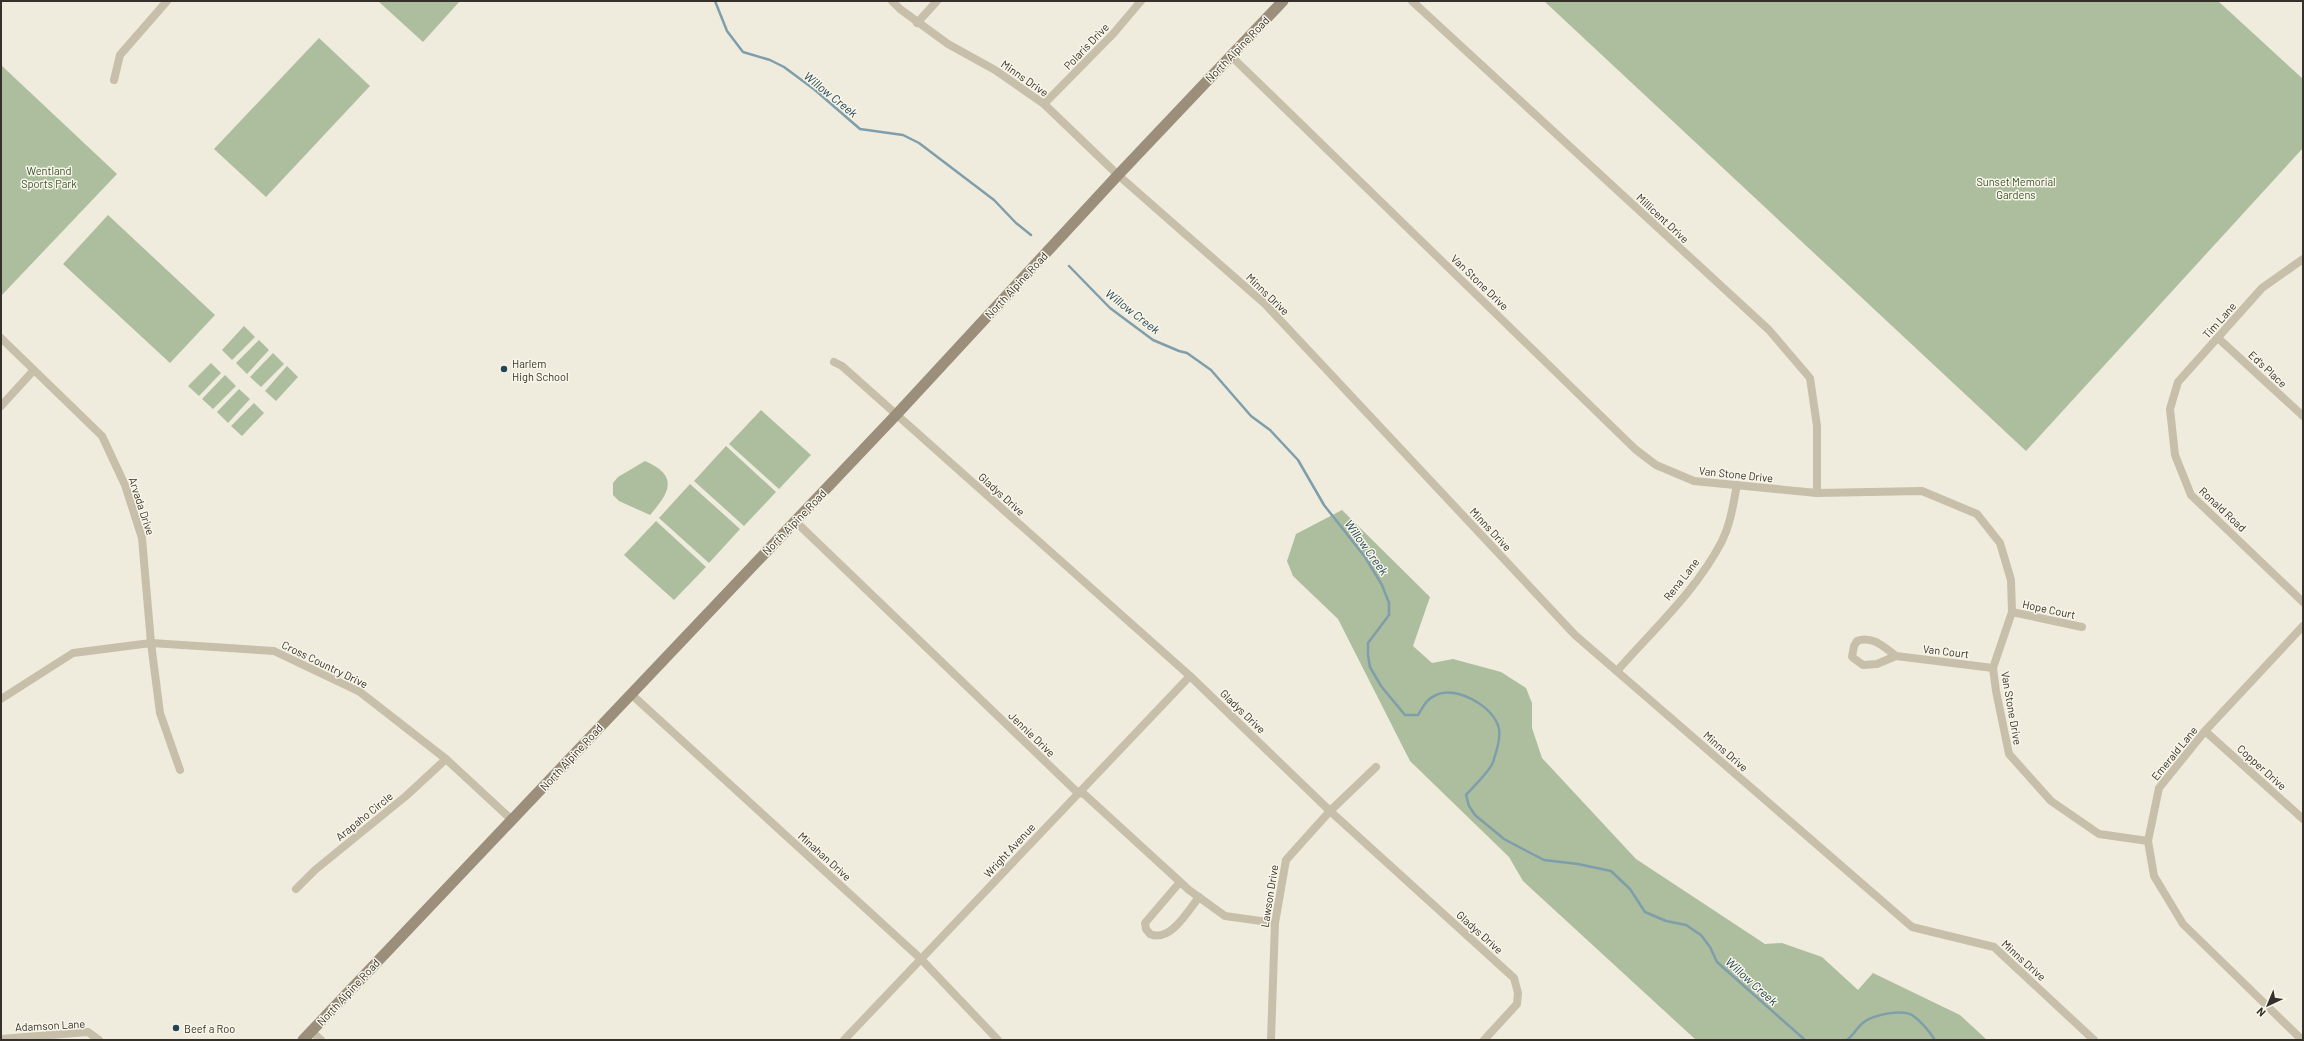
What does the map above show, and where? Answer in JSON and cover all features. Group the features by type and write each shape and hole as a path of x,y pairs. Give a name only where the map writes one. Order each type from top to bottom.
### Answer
{"main road":[{"name":"North Alpine Road","path":"303,1040 896,415 1118,175 1283,1"}],"street":[{"path":"114,80 120,55 167,1"},
{"name":"Minns Drive","path":"892,1 917,23 948,44 995,70 1044,104 1118,175 1265,304 1575,635 1912,927 1994,947 2094,1040"},
{"path":"917,23 937,1"},
{"name":"Polaris Drive","path":"1044,104 1113,34 1142,1"},
{"name":"Millicent Drive","path":"1412,1 1769,330 1810,378 1817,426 1817,493"},
{"name":"Van Stone Drive","path":"1231,56 1635,449 1656,465 1694,481 1817,493 1922,491 1977,514 2000,543 2011,580 2012,612 1993,668 1996,691 2009,754 2051,801 2099,834 2148,841"},
{"name":"Tim Lane","path":"2170,409 2178,382 2262,288 2303,259"},
{"name":"Arvada Drive","path":"1,338 33,371 102,436 125,485 142,538 151,643 160,713 180,770"},
{"name":"Ed's Place","path":"2218,338 2303,416"},
{"name":"Gladys Drive","path":"834,362 842,366 1190,676 1330,811 1514,978 1518,993 1516,1004 1484,1040"},
{"path":"1,406 33,371"},
{"name":"Ronald Road","path":"2170,409 2174,455 2191,496 2303,602"},
{"name":"Rena Lane","path":"1617,671 1686,593 1710,560 1722,540 1731,516 1737,485"},
{"name":"Jennie Drive","path":"795,522 1078,794 1084,794 1180,882 1224,916 1275,923"},
{"name":"Hope Court","path":"2012,612 2082,627"},
{"name":"Emerald Lane","path":"2302,1040 2183,924 2154,876 2148,841 2159,788 2206,731 2303,626"},
{"name":"Van Court","path":"1896,656 1877,664 1863,665 1852,657 1852,651 1857,641 1864,638 1878,643 1896,656 1993,668"},
{"name":"Cross Country Drive","path":"1,699 73,653 151,643 274,651 360,692 446,759 512,820"},
{"name":"Wright Avenue","path":"844,1040 1190,676"},
{"name":"Minahan Drive","path":"631,694 921,959 998,1040"},
{"name":"Copper Drive","path":"2206,731 2303,819"},
{"name":"Arapaho Circle","path":"296,889 315,870 406,796 446,759"},
{"name":"Lawson Drive","path":"1271,1040 1275,923 1286,860 1330,811 1376,767"},
{"path":"1180,882 1145,922 1146,929 1150,934 1160,936 1167,933 1199,897"},
{"path":"311,1031 321,1040"},
{"name":"Adamson Lane","path":"1,1039 88,1032 98,1040"}],"green space":[{"path":"378,1 460,1 423,42"},
{"name":"Sunset Memorial Gardens","path":"1544,1 2218,1 2303,79 2303,148 2026,451"},
{"path":"319,38 370,86 266,197 214,149"},
{"name":"Wentland Sports Park","path":"1,65 117,174 1,296"},
{"path":"108,215 215,315 170,363 63,264"},
{"path":"244,326 255,337 232,360 222,350"},
{"path":"259,340 269,350 247,374 236,363"},
{"path":"273,353 284,364 261,387 250,377"},
{"path":"211,363 221,373 199,396 188,386"},
{"path":"287,366 298,377 276,401 265,391"},
{"path":"225,375 236,386 213,409 202,399"},
{"path":"239,389 250,399 228,423 217,412"},
{"path":"254,403 264,413 242,436 231,426"},
{"path":"761,410 811,455 779,489 729,444"},
{"path":"726,446 776,492 744,526 694,481"},
{"path":"645,461 663,473 667,479 668,485 662,499 650,515 619,501 613,495 613,483 618,477"},
{"path":"690,484 740,529 709,563 659,518"},
{"path":"1342,510 1430,597 1413,646 1432,663 1453,659 1501,672 1526,688 1532,703 1532,728 1542,758 1636,859 1765,944 1782,943 1822,957 1858,990 1873,973 1960,1015 1987,1040 1696,1040 1523,881 1509,857 1410,761 1338,619 1293,576 1287,561 1296,534"},
{"path":"656,521 706,567 674,600 624,555"}],"waterway":[{"name":"Willow Creek","path":"715,1 727,31 743,52 770,60 784,67 815,90 860,129 903,135 919,143 994,200 1016,223 1031,235"},
{"name":"Willow Creek","path":"1069,266 1110,308 1153,340 1187,353 1211,370 1251,416 1270,430 1298,460 1324,505 1365,557 1382,585 1389,603 1389,615 1368,643 1370,667 1381,686 1405,715 1418,715 1429,699 1436,695 1454,693 1474,700 1483,706 1496,721 1499,729 1499,741 1492,765 1466,795 1469,806 1475,815 1504,839 1544,860 1578,864 1611,871 1630,889 1645,912 1666,921 1686,925 1701,935 1710,947 1717,962 1805,1040"},
{"name":"Willow Creek","path":"1847,1040 1868,1019 1894,1013 1907,1013 1912,1015 1925,1026 1935,1040"}],"place":[{"name":"Harlem High School","path":"504,369"},
{"name":"Beef a Roo","path":"176,1028"}]}
